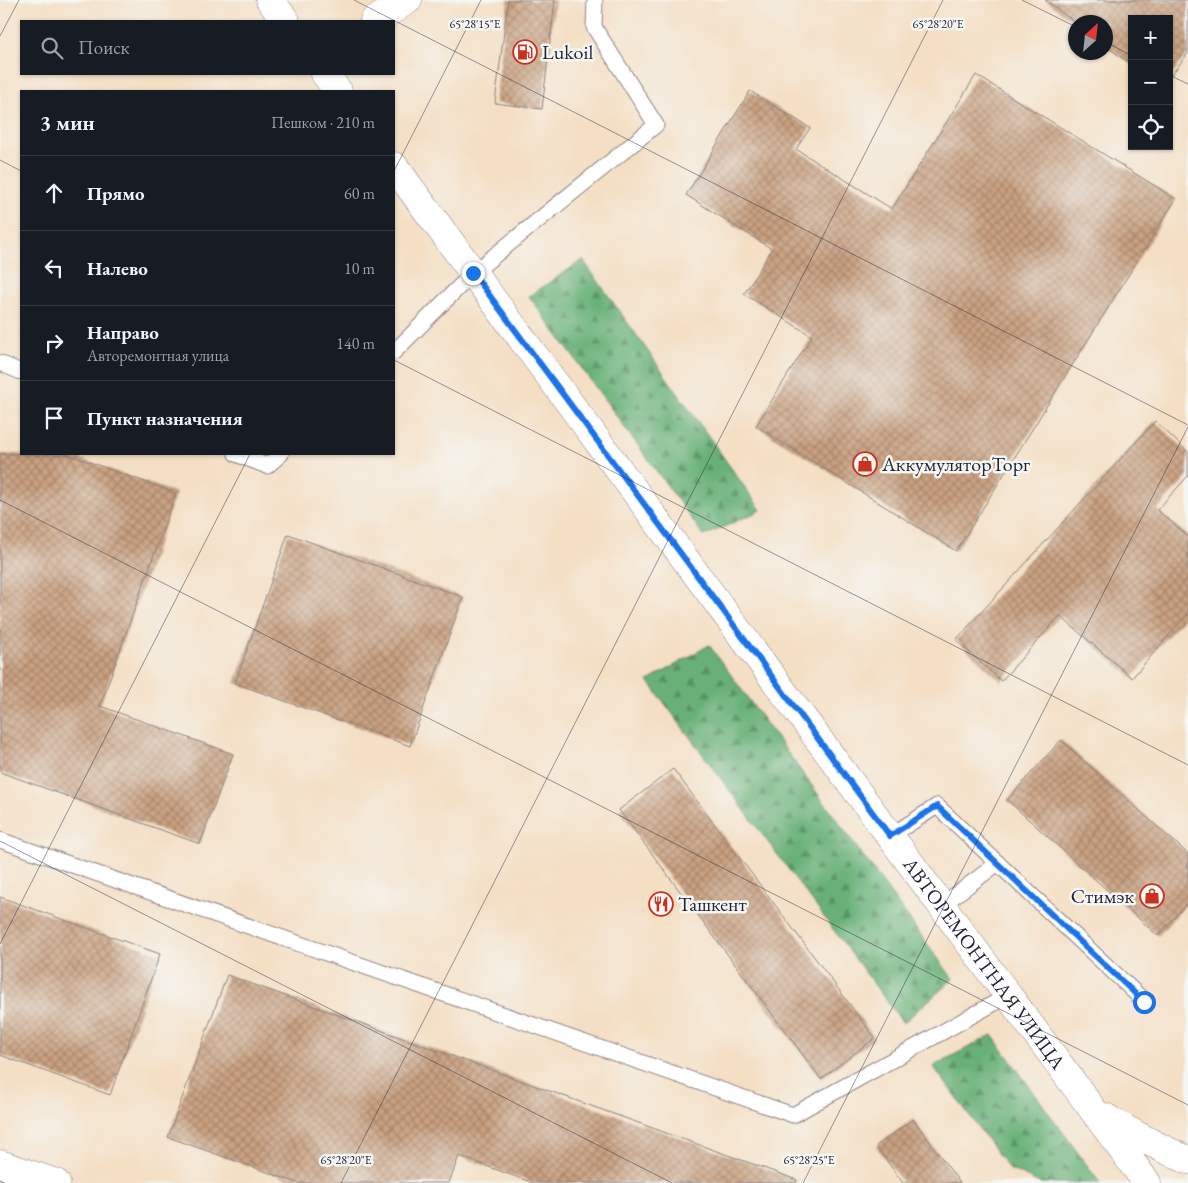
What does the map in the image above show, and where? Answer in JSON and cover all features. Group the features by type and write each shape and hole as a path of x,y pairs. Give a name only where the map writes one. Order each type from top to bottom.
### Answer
{"street":[{"path":"270,0 285,20"},
{"path":"376,20 408,0"},
{"path":"326,75 337,90"},
{"name":"АВТОРЕМОНТНАЯ УЛИЦА","path":"395,167 1147,1183"},
{"path":"1093,1109 1131,1133 1188,1160"},
{"path":"0,1164 56,1183"}],"lane":[{"path":"395,351 473,273 656,125 594,27 595,0"},
{"path":"0,363 20,372"},
{"path":"239,455 267,466 279,455"},
{"path":"890,836 937,806 1144,1002"},
{"path":"0,840 792,1115 1009,995"},
{"path":"942,905 998,863"}],"green space":[{"path":"583,260 761,510 704,536 529,296"},
{"path":"709,645 953,979 903,1023 648,681"},
{"path":"992,1035 1100,1183 1040,1183 1009,1169 933,1066"}],"building":[{"name":"Lukoil","path":"508,0 555,0 542,109 495,103"},
{"path":"1045,0 1188,0 1188,53 1173,73 1173,15 1128,15 1128,62 1113,51 1113,15 1068,15 1068,17"},
{"path":"976,75 1176,199 956,551 756,426 812,336 744,294 772,249 686,195 750,91 810,128 796,149 892,209"},
{"path":"1155,421 1188,452 1188,476 1157,510 1188,536 1188,613 1132,678 1060,616 1001,681 956,640"},
{"path":"0,454 70,455 176,493 100,706 233,754 200,844 0,772"},
{"path":"288,534 463,597 410,746 235,683"},
{"path":"1061,740 1188,854 1188,902 1158,936 1007,800"},
{"path":"673,769 875,1038 821,1079 619,810"},
{"path":"0,897 160,954 110,1095 0,1055"},
{"path":"227,975 797,1180 796,1183 533,1183 459,1156 449,1183 298,1183 168,1137"},
{"path":"913,1119 960,1183 903,1183 876,1146"}],"place":[{"name":"Lukoil","path":"525,52"},
{"name":"АккумуляторТорг","path":"865,464"},
{"name":"Стимэк","path":"1152,896"},
{"name":"Ташкент","path":"661,904"}],"route":[{"path":"473,273 890,836 937,806 1144,1002"}]}
